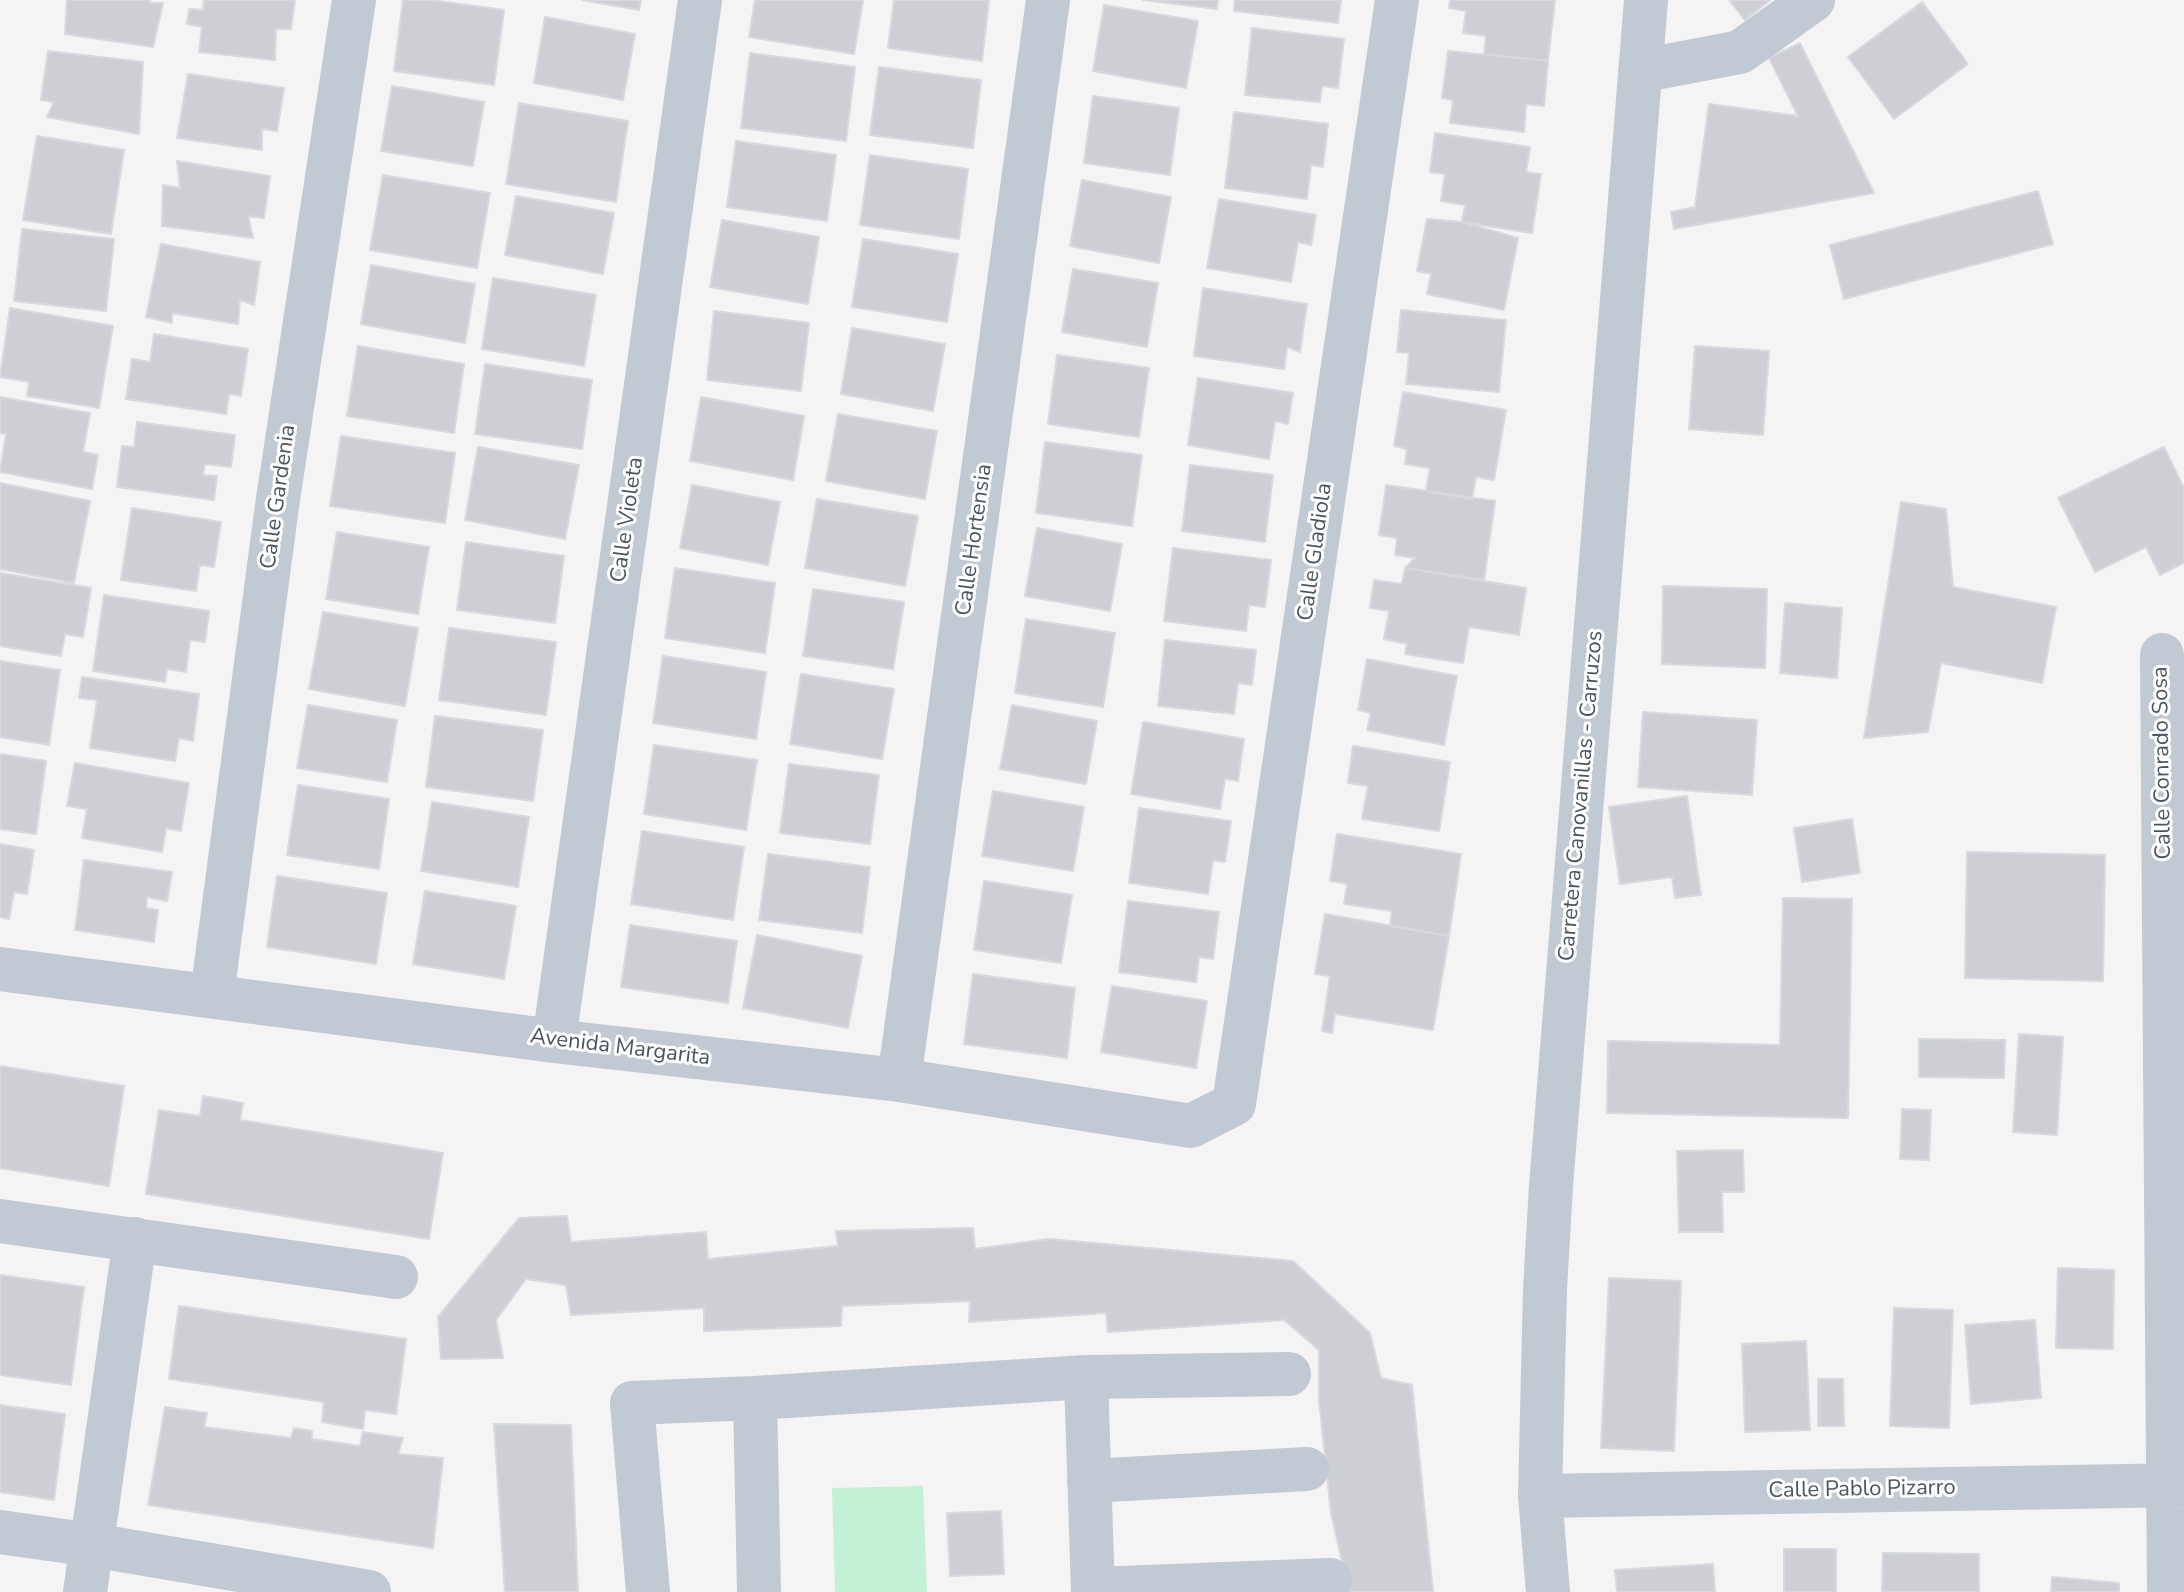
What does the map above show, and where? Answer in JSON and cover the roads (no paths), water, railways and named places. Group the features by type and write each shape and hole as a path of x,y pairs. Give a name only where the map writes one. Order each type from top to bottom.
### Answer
{"street":[{"name":"Calle Gardenia","path":"212,995 277,506 354,0"},
{"name":"Calle Violeta","path":"554,1041 700,0"},
{"name":"Calle Hortensia","path":"899,1080 1048,0"},
{"name":"Calle Gladiola","path":"1234,1104 1397,0"},
{"name":"Carretera Canovanillas - Carruzos","path":"1548,1592 1540,1496 1551,1186 1646,0"},
{"path":"1640,71 1740,52 1813,0"},
{"name":"Calle Conrado Sosa","path":"2162,655 2177,1486 2169,1592"},
{"name":"Avenida Margarita","path":"0,969 554,1041 899,1080 1191,1126 1234,1104"},
{"path":"0,1221 396,1277"},
{"path":"85,1592 135,1239"},
{"path":"648,1592 632,1403 1086,1377 1289,1374"},
{"path":"1086,1377 1093,1590 1330,1580"},
{"path":"755,1398 759,1592"},
{"path":"1089,1481 1307,1469"},
{"name":"Calle Pablo Pizarro","path":"1540,1496 2177,1486"},
{"path":"0,1532 369,1592"}]}
